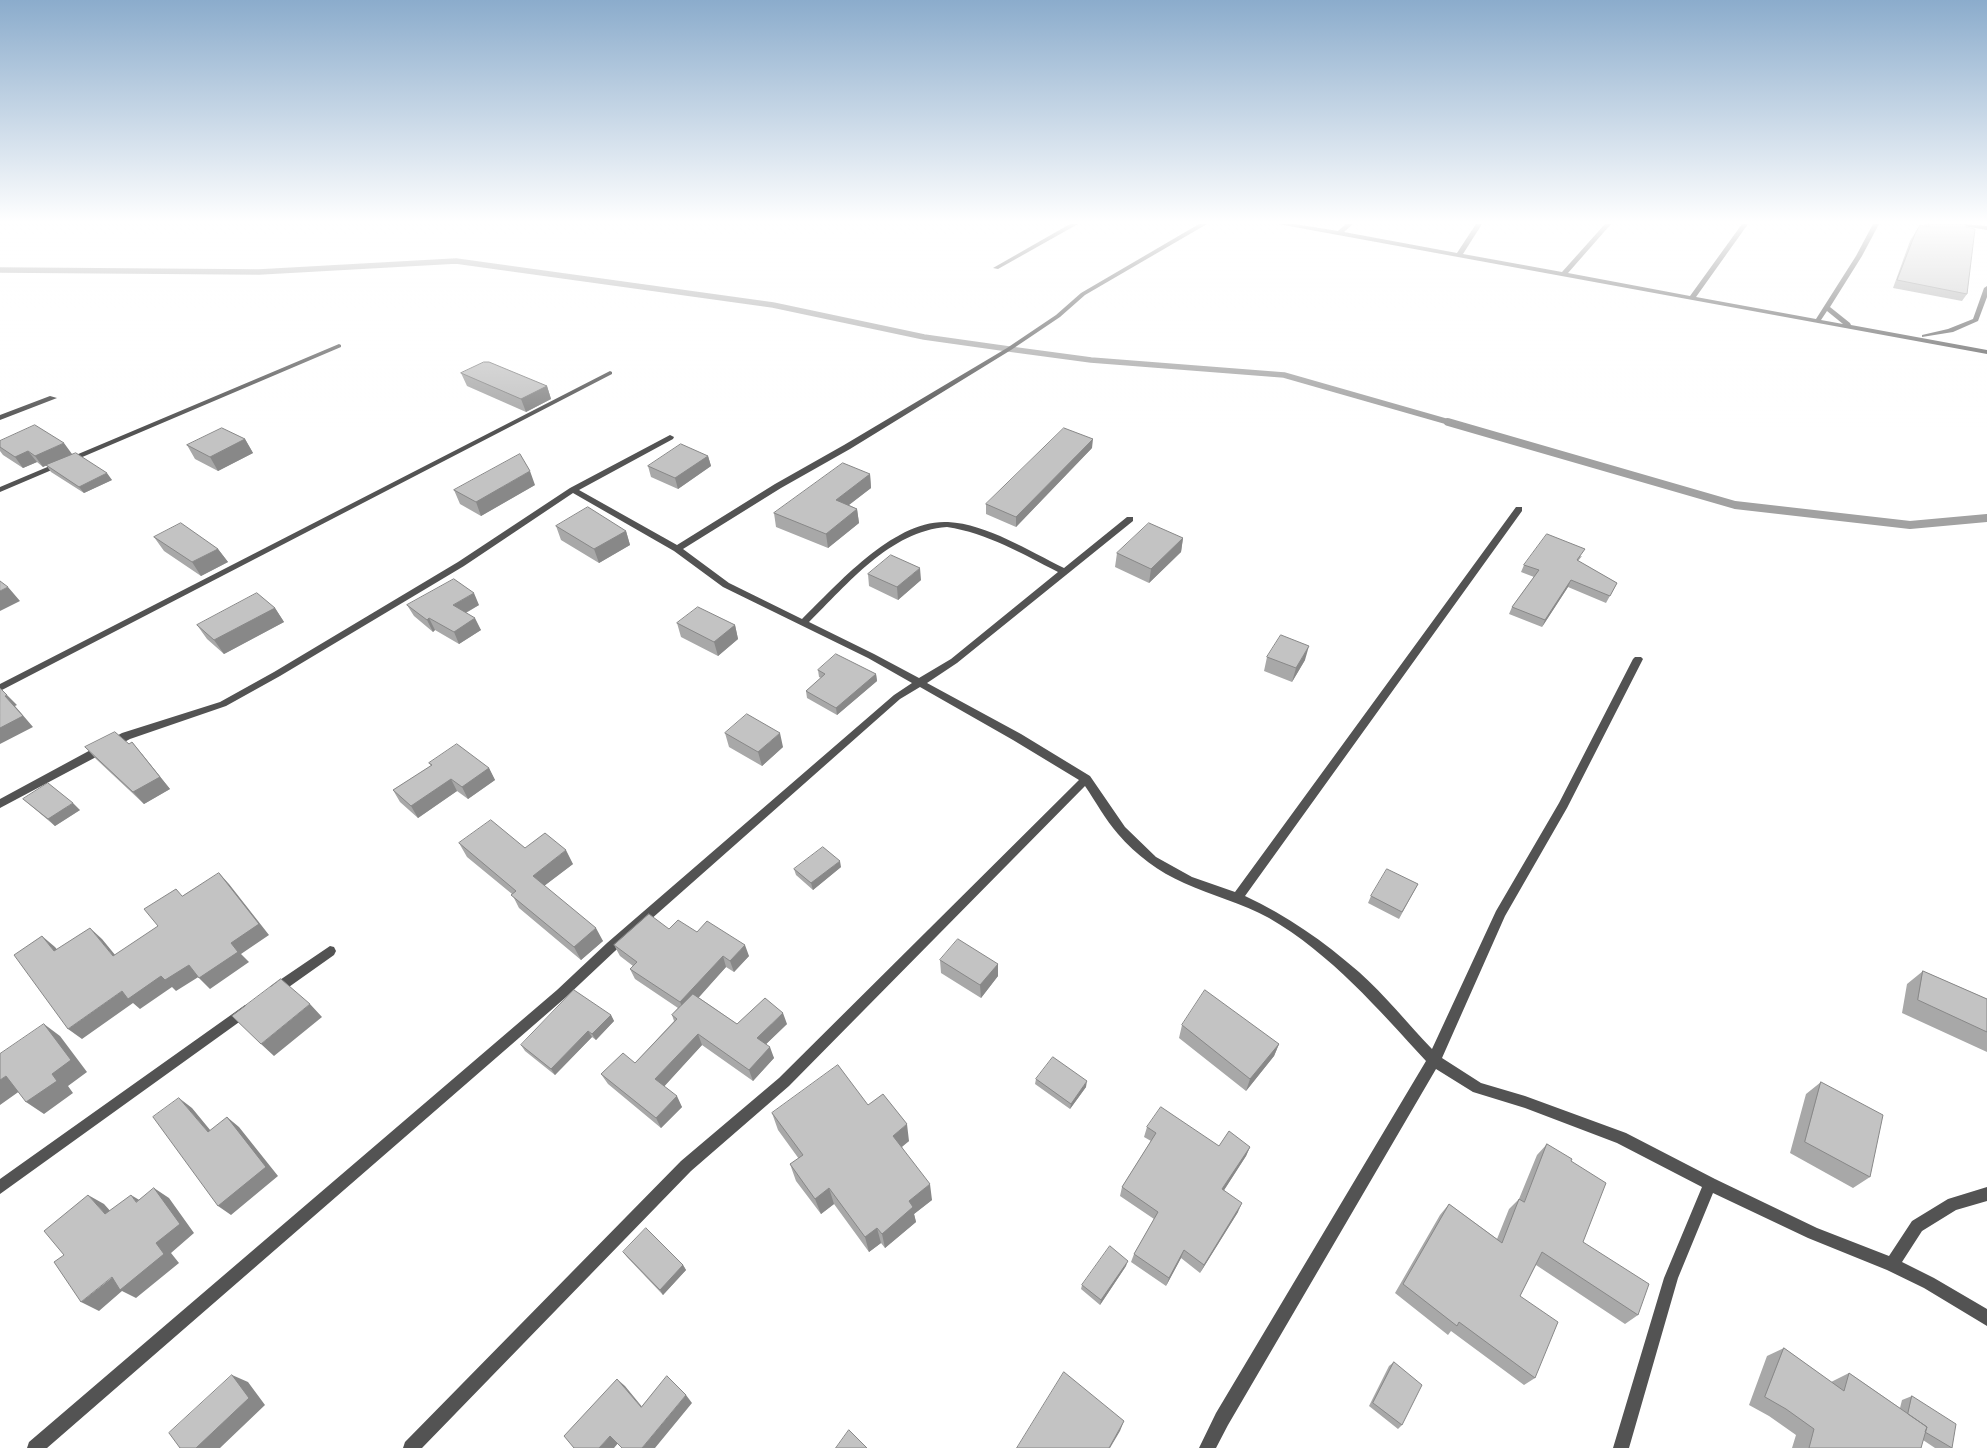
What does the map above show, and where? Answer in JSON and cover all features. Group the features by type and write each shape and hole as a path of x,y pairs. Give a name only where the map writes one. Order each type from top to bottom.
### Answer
{"street":[{"path":"677,550 778,486 847,447 1009,348 1058,316 1087,292"},
{"path":"1662,292 1915,337 1987,352"},
{"path":"1692,297 1696,292"},
{"path":"1818,320 1837,292"},
{"path":"1915,337 1946,333 1962,328 1976,320 1986,292"},
{"path":"1827,308 1851,326"},
{"path":"0,490 339,346"},
{"path":"0,688 610,373"},
{"path":"0,418 53,398"},
{"path":"0,804 126,736 231,700 461,564 573,490 670,437"},
{"path":"573,490 677,550 726,586 871,656 1017,737 1086,779 1121,830 1152,860 1188,880 1237,898 1272,915 1319,946 1356,977 1434,1060 1478,1088 1526,1102 1621,1138 1710,1184 1813,1233 1892,1265 1987,1318"},
{"path":"1237,898 1519,509"},
{"path":"34,1448 561,994 611,947 897,697 954,661 1063,571 1130,519"},
{"path":"803,623 889,543 913,529 945,523 973,529 1063,571"},
{"path":"1207,1448 1222,1419 1434,1060 1500,914 1563,805 1638,659"},
{"path":"411,1448 686,1166 784,1082 1086,779"},
{"path":"0,1187 330,951"},
{"path":"1621,1448 1671,1278 1710,1184"},
{"path":"1892,1265 1916,1226 1953,1204 1987,1194"}],"building":[{"path":"484,362 489,362 547,386 521,399 461,373"},
{"path":"35,425 64,443 35,456 28,451 15,457 0,447 0,441"},
{"path":"222,428 245,439 210,457 187,445"},
{"path":"1064,428 1093,439 1016,517 986,504"},
{"path":"681,444 708,456 675,478 648,466"},
{"path":"76,453 107,473 79,487 46,465"},
{"path":"520,454 530,471 476,502 454,490"},
{"path":"843,463 870,474 836,500 857,509 826,534 774,513"},
{"path":"588,507 626,531 594,549 556,526"},
{"path":"181,523 218,549 192,562 154,537"},
{"path":"1149,523 1183,538 1151,569 1117,553"},
{"path":"1547,534 1585,549 1577,560 1617,583 1610,596 1571,580 1545,620 1512,607 1539,570 1524,565"},
{"path":"891,555 920,568 897,587 868,574"},
{"path":"454,579 474,593 453,605 475,618 454,632 429,618 427,620 407,605"},
{"path":"0,581 8,587 0,591"},
{"path":"257,593 275,608 214,640 197,625"},
{"path":"698,607 735,625 714,642 677,623"},
{"path":"1281,635 1309,646 1296,668 1267,657"},
{"path":"836,654 876,674 836,708 806,691 825,674 818,670"},
{"path":"0,688 23,716 0,728"},
{"path":"747,714 780,733 758,752 725,733"},
{"path":"115,732 129,744 132,742 160,777 133,792 85,747"},
{"path":"457,744 489,768 462,787 451,779 411,806 393,790 432,765 429,763"},
{"path":"48,783 73,803 48,819 23,799"},
{"path":"491,820 525,848 545,833 566,850 533,876 596,928 574,947 511,895 516,891 459,843"},
{"path":"823,847 840,861 811,883 794,869"},
{"path":"1387,869 1418,884 1402,912 1371,896"},
{"path":"219,873 259,924 231,943 238,952 199,978 189,965 165,980 161,976 128,999 122,991 68,1029 14,955 42,936 54,951 90,928 113,956 158,926 144,909 176,889 182,896"},
{"path":"649,914 669,929 678,920 697,932 707,921 745,945 730,961 723,956 680,1002 630,969 637,962 614,945"},
{"path":"958,939 998,964 980,985 940,960"},
{"path":"1923,971 1987,999 1987,1032 1918,1000"},
{"path":"281,979 310,1004 261,1044 232,1016"},
{"path":"574,990 611,1015 592,1034 588,1031 551,1069 521,1045"},
{"path":"1205,990 1279,1044 1250,1079 1182,1025"},
{"path":"693,994 737,1024 765,998 783,1013 757,1038 770,1047 749,1070 698,1034 655,1079 677,1096 656,1118 601,1074 623,1053 635,1063 677,1019 672,1015"},
{"path":"44,1024 71,1060 52,1074 57,1081 26,1102 6,1076 0,1080 0,1054"},
{"path":"1053,1057 1087,1081 1071,1104 1036,1079"},
{"path":"838,1065 868,1105 883,1094 907,1124 893,1136 930,1184 909,1201 913,1207 882,1234 877,1228 865,1237 829,1188 815,1199 790,1164 803,1155 772,1113"},
{"path":"1821,1082 1883,1115 1870,1177 1805,1142"},
{"path":"179,1098 208,1132 227,1117 266,1167 218,1206 153,1117"},
{"path":"1161,1107 1219,1146 1229,1131 1250,1147 1222,1189 1242,1203 1204,1265 1184,1250 1169,1278 1134,1254 1158,1212 1122,1187 1156,1133 1147,1127"},
{"path":"1547,1144 1606,1183 1583,1242 1649,1284 1638,1315 1542,1252 1520,1296 1558,1322 1535,1378 1459,1322 1457,1326 1403,1284 1449,1204 1502,1243 1519,1199 1524,1202"},
{"path":"154,1188 180,1224 156,1243 164,1254 120,1290 112,1277 81,1302 54,1262 64,1255 44,1231 88,1195 105,1214 131,1195 136,1202"},
{"path":"646,1228 683,1265 660,1290 623,1252"},
{"path":"1110,1246 1128,1261 1101,1300 1082,1285"},
{"path":"1784,1348 1844,1391 1849,1373 1927,1427 1921,1448 1809,1448 1814,1429 1765,1397"},
{"path":"1394,1362 1422,1385 1402,1425 1373,1403"},
{"path":"1064,1372 1124,1421 1109,1448 1017,1448"},
{"path":"232,1375 249,1398 196,1448 180,1448 169,1433"},
{"path":"667,1376 686,1395 642,1448 622,1448 610,1436 599,1448 574,1448 564,1436 617,1379 641,1407"},
{"path":"1912,1396 1956,1424 1952,1448 1925,1432 1927,1427 1908,1414"},
{"path":"849,1430 867,1448 836,1448"}],"waterway":[{"path":"676,292 773,305 924,337 1009,349 1091,360 1284,375 1452,423"},
{"path":"1448,422 1735,505 1910,525 1987,518"}]}
